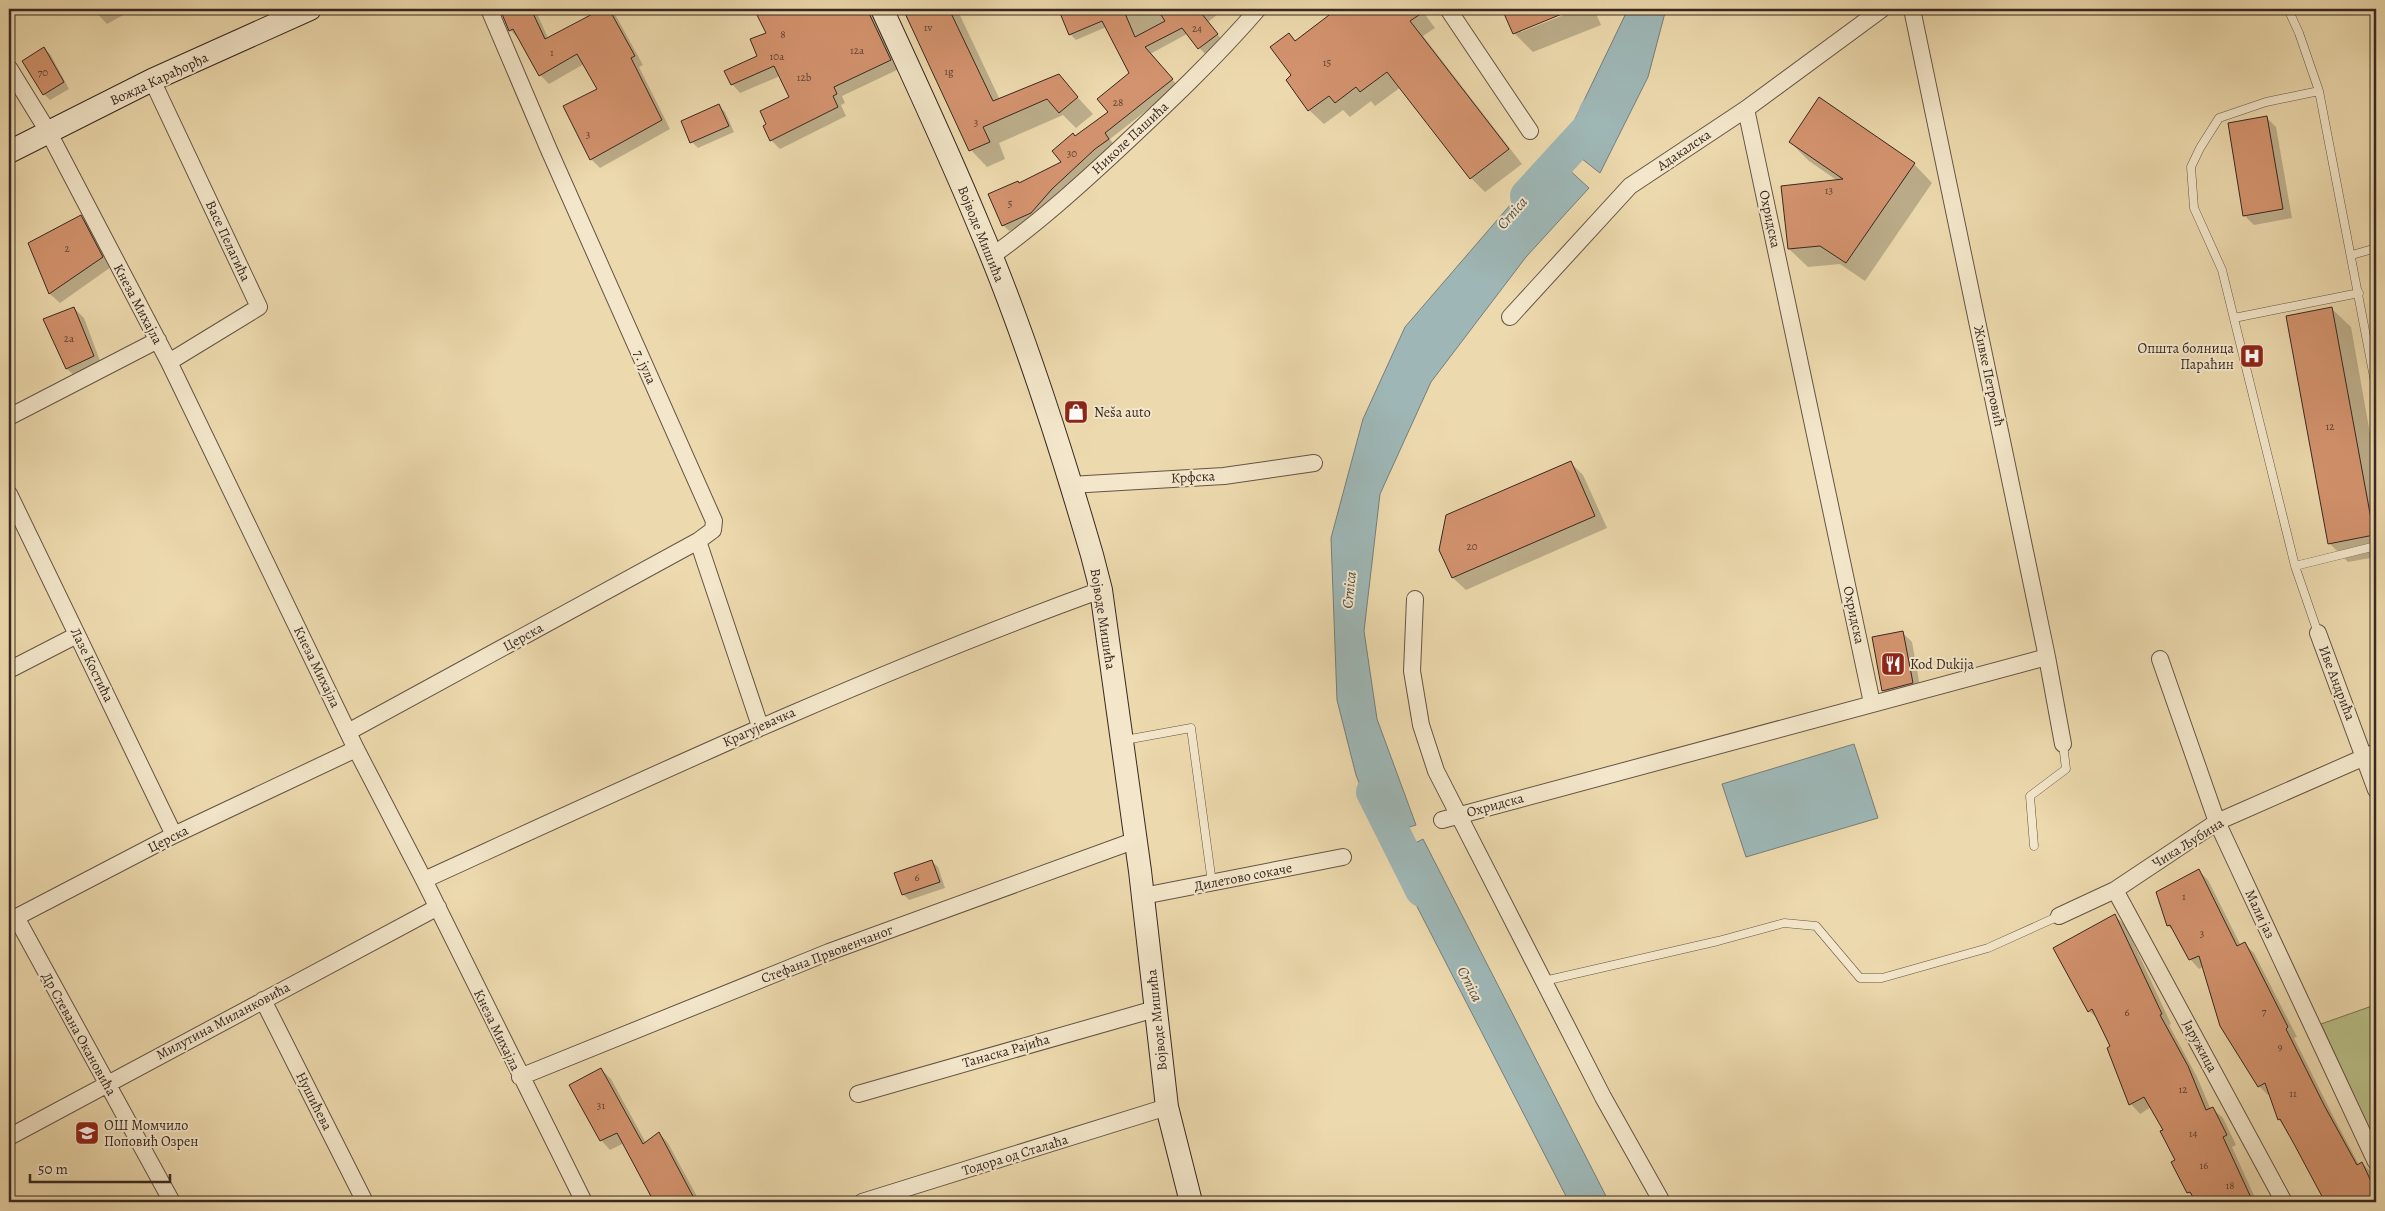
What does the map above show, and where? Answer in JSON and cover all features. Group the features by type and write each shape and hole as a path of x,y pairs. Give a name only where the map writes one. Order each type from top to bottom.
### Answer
{"main road":[{"name":"Вожда Карађорђа","path":"9,152 152,80 310,9"},
{"name":"Војводе Мишића","path":"882,9 934,122 992,256 1070,485 1101,590 1136,840 1168,1107 1192,1202"}],"street":[{"name":"7. јула","path":"489,9 549,150 714,521 713,530 698,541"},
{"name":"Николе Пашића","path":"992,256 1042,219 1134,136 1219,52 1258,9"},
{"path":"1448,9 1530,131"},
{"name":"Адакалска","path":"1510,317 1630,186 1746,109 1882,9"},
{"name":"Живке Петровић","path":"1912,9 2047,657 2063,744"},
{"name":"Кнеза Михајла","path":"9,68 49,132 158,340 356,749 438,907 520,1077 584,1202"},
{"name":"Васе Пелагића","path":"152,80 259,307 169,362"},
{"name":"Охридска","path":"1442,820 1872,703 1746,109"},
{"path":"9,417 158,340"},
{"name":"Крфска","path":"1070,485 1224,476 1314,463"},
{"name":"Лазе Костића","path":"9,494 174,835"},
{"path":"698,541 760,726"},
{"name":"Церска","path":"348,732 698,541"},
{"name":"Крагујевачка","path":"424,880 760,726 944,648 1101,590"},
{"path":"1415,599 1412,672 1421,725 1436,771 1603,1097 1662,1202"},
{"name":"Иве Андрића","path":"2318,633 2370,754 2376,790"},
{"path":"9,670 77,635"},
{"path":"1872,703 2047,657"},
{"name":"Мали јаз","path":"2160,659 2217,822 2376,1162"},
{"name":"Церска","path":"12,919 174,835 356,749"},
{"name":"Чика Љубина","path":"2059,916 2115,890 2217,822 2370,754"},
{"name":"Стефана Првовенчаног","path":"520,1077 829,952 1136,840"},
{"name":"Дилетово сокаче","path":"1143,896 1343,858"},
{"name":"Јаружица","path":"2115,890 2284,1202"},
{"name":"Милутина Миланковића","path":"9,1137 106,1083 438,907"},
{"name":"Др Стевана Окановића","path":"12,919 172,1202"},
{"name":"Нушићева","path":"262,1000 365,1202"},
{"name":"Танаска Рајића","path":"858,1094 1155,1008"},
{"name":"Тодора од Сталаћа","path":"862,1202 1168,1107"}],"lane":[{"path":"2288,9 2299,33 2319,91 2376,388"},
{"path":"2318,633 2295,566 2222,270 2194,208 2191,167 2200,148 2219,118 2266,102 2319,91"},
{"path":"2352,255 2376,248"},
{"path":"2234,318 2359,293"},
{"path":"2295,566 2376,546"},
{"path":"1121,740 1191,728 1212,883"},
{"path":"2034,846 2030,796 2066,769 2063,744"},
{"path":"1544,981 1718,941 1784,923 1816,926 1860,978 1882,978 1988,948 2059,916"}],"green space":[{"path":"2372,1006 2376,1018 2376,1143 2321,1024"}],"water":[{"path":"1628,9 1666,9 1648,77 1600,173 1563,144"},
{"path":"1555,157 1589,188 1526,257 1431,382 1380,494 1364,631 1377,719 1416,825 1380,836 1356,775 1337,700 1331,538 1363,419 1405,327 1511,204"},
{"path":"1854,744 1878,818 1746,857 1722,784"},
{"path":"1423,839 1609,1202 1569,1202 1391,856"}],"building":[{"path":"500,9 531,9 545,39 602,9 609,9 635,56 631,58 662,120 590,160 563,106 597,89 577,54 539,76 513,29 509,31"},
{"path":"754,9 867,9 891,60 834,87 837,94 833,96 838,107 770,141 763,126 766,124 760,111 789,97 774,66 731,85 724,71 757,56 750,39 766,33"},
{"path":"903,9 949,9 993,101 1059,74 1078,97 1059,113 1047,99 983,127 990,142 969,151"},
{"path":"1071,9 1129,9 1124,11 1135,37 1165,21 1157,9 1198,9 1218,34 1198,49 1182,28 1145,47 1173,79 1105,133 1109,139 1095,149 1052,189 1031,213 1002,226 988,194 1018,181 1019,183 1061,162 1052,151 1073,133 1075,136 1108,112 1097,99 1129,73 1102,21 1069,35 1060,13"},
{"path":"1337,9 1428,9 1410,21 1509,149 1470,179 1387,72 1360,92 1356,87 1335,103 1329,96 1308,111 1286,80 1291,75 1270,47 1289,33 1295,41"},
{"path":"1502,9 1574,9 1513,34"},
{"path":"44,47 64,82 43,95 22,61"},
{"path":"1819,97 1915,163 1846,263 1820,246 1788,249 1781,186 1843,179 1789,142"},
{"path":"719,104 729,126 690,143 681,121"},
{"path":"2267,116 2283,209 2243,216 2228,123"},
{"path":"81,215 103,257 49,294 28,243"},
{"path":"74,307 94,356 66,369 43,319"},
{"path":"2332,307 2374,535 2328,544 2286,316"},
{"path":"1571,461 1595,516 1452,578 1439,550 1446,515"},
{"name":"Kod Dukija","path":"1903,631 1913,683 1882,691 1872,637"},
{"path":"932,860 940,882 902,895 894,873"},
{"path":"2199,869 2237,946 2245,942 2288,1027 2286,1029 2324,1105 2357,1165 2362,1162 2376,1192 2376,1202 2325,1202 2280,1119 2278,1120 2265,1083 2258,1087 2220,1026 2199,956 2189,960 2170,925 2167,926 2156,892"},
{"path":"2115,914 2162,1014 2160,1015 2188,1066 2206,1110 2213,1107 2227,1135 2223,1137 2253,1202 2196,1202 2190,1192 2187,1193 2171,1162 2175,1160 2160,1131 2163,1130 2144,1097 2129,1105 2107,1048 2110,1046 2092,1009 2088,1012 2053,948"},
{"path":"601,1068 643,1144 659,1132 696,1202 654,1202 617,1133 600,1141 569,1085"}],"waterway":[{"name":"Crnica","path":"1527,196 1591,126 1596,112"},
{"name":"Crnica","path":"1373,792 1422,890"}],"place":[{"name":"Општа болница Параћин","path":"2252,356"},
{"name":"Neša auto","path":"1076,412"},
{"name":"Kod Dukija","path":"1893,664"},
{"name":"ОШ Момчило Поповић Озрен","path":"87,1133"}]}
